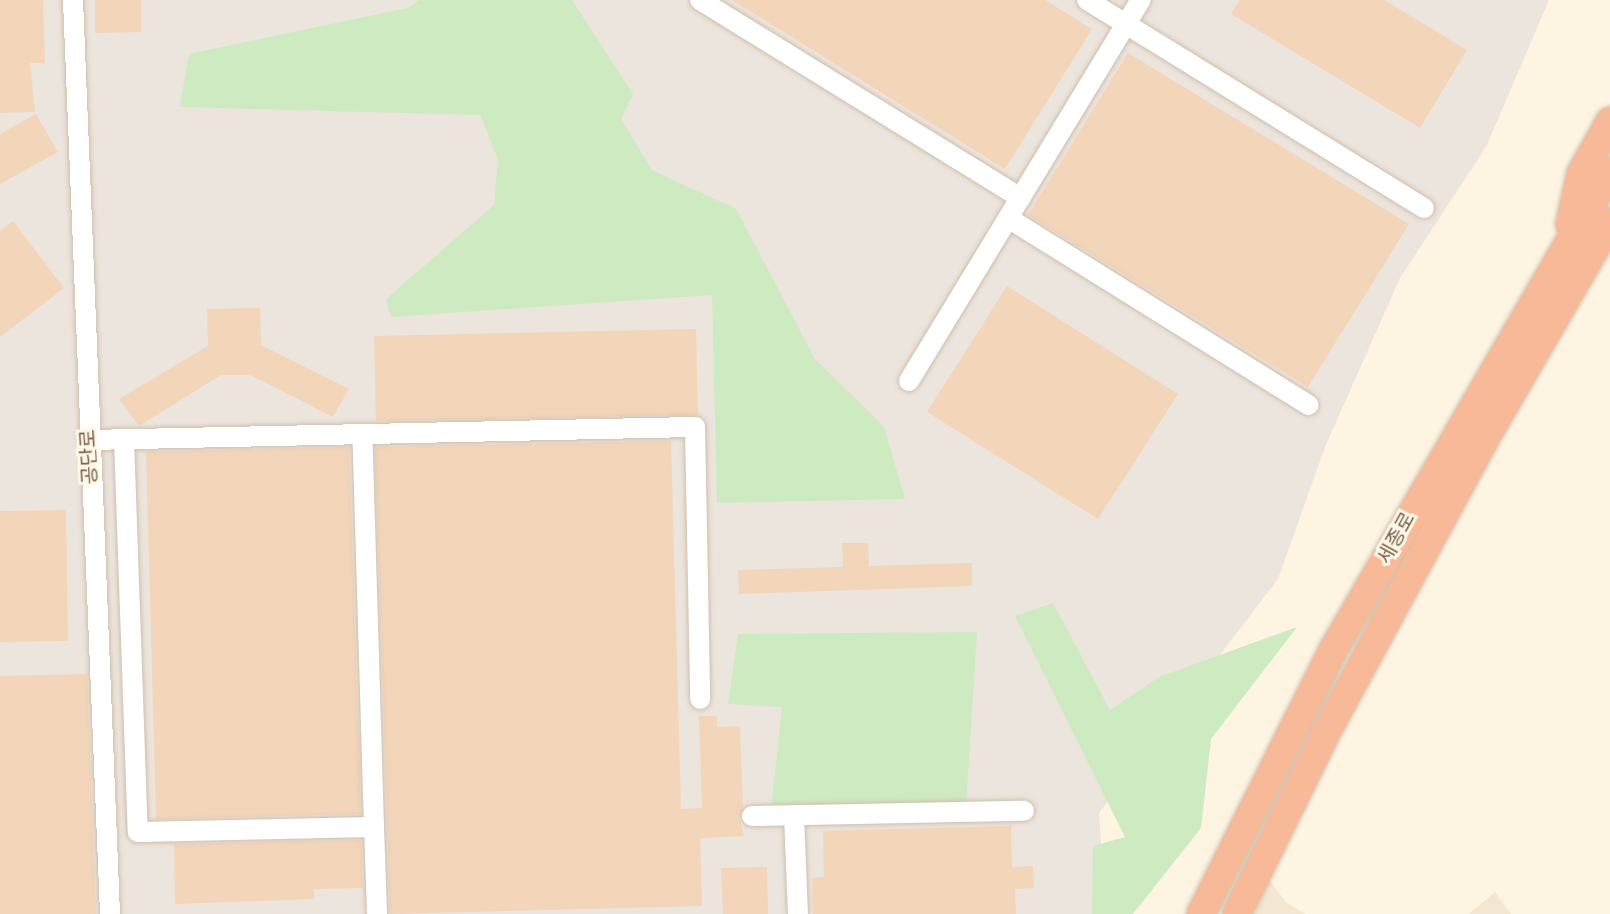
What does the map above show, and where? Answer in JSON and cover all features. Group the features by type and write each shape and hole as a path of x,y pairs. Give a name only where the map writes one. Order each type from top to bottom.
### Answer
{"highway":[{"path":"1565,248 1581,174 1610,122"},
{"name":"세종로","path":"1201,914 1332,652 1610,172"},
{"name":"세종로","path":"1237,914 1325,734 1489,431 1610,222"}],"street":[{"name":"공단로","path":"73,0 88,440 110,914"},
{"path":"700,0 1021,198"},
{"path":"1087,0 1424,208"},
{"path":"909,381 1141,0"},
{"path":"1008,218 1308,405"},
{"path":"88,440 695,427 700,699"},
{"path":"362,434 377,914"},
{"path":"124,439 138,832 374,827"},
{"path":"752,816 1024,811"},
{"path":"794,815 798,914"}],"shaded area":[{"path":"0,0 1549,0 1486,147 1400,278 1325,447 1278,579 1099,813 1106,914 0,914"},
{"path":"1269,880 1286,902 1305,914 1255,914"},
{"path":"1495,892 1511,914 1469,914"}],"green space":[{"path":"420,0 572,0 633,94 621,119 652,170 736,209 815,359 884,427 905,499 717,503 712,295 391,317 386,299 494,205 498,159 480,115 180,107 189,54 407,8"},
{"path":"1053,603 1110,710 1159,677 1297,627 1211,739 1201,828 1133,914 1092,914 1093,846 1125,837 1015,616"},
{"path":"977,632 966,806 771,809 782,707 728,704 738,634"}],"building":[{"path":"0,0 43,0 45,63 30,63 35,112 0,113"},
{"path":"95,0 141,0 141,32 95,33"},
{"path":"732,0 1045,0 1092,29 1005,169"},
{"path":"1240,0 1384,0 1467,50 1420,128 1231,14"},
{"path":"1128,53 1409,224 1308,387 1028,215"},
{"path":"36,114 58,152 0,184 0,134"},
{"path":"13,221 64,288 0,337 0,231"},
{"path":"1007,286 1178,394 1098,519 927,412"},
{"path":"260,308 261,345 349,389 333,417 250,375 221,375 139,426 119,399 208,346 207,309"},
{"path":"696,329 698,415 376,421 374,336"},
{"path":"671,441 681,809 702,808 699,716 717,716 717,727 740,726 743,807 739,817 744,836 700,838 702,906 390,914 375,447"},
{"path":"349,447 361,814 156,819 146,452"},
{"path":"66,510 68,641 0,642 0,511"},
{"path":"842,543 868,543 869,566 972,563 972,586 739,594 738,570 843,567"},
{"path":"87,674 96,914 0,914 0,676"},
{"path":"1011,826 1012,867 1033,866 1034,888 1015,889 1016,914 813,914 812,878 824,877 823,831"},
{"path":"361,840 363,888 314,889 314,899 175,904 174,844"},
{"path":"767,867 768,914 723,914 721,868"}]}
